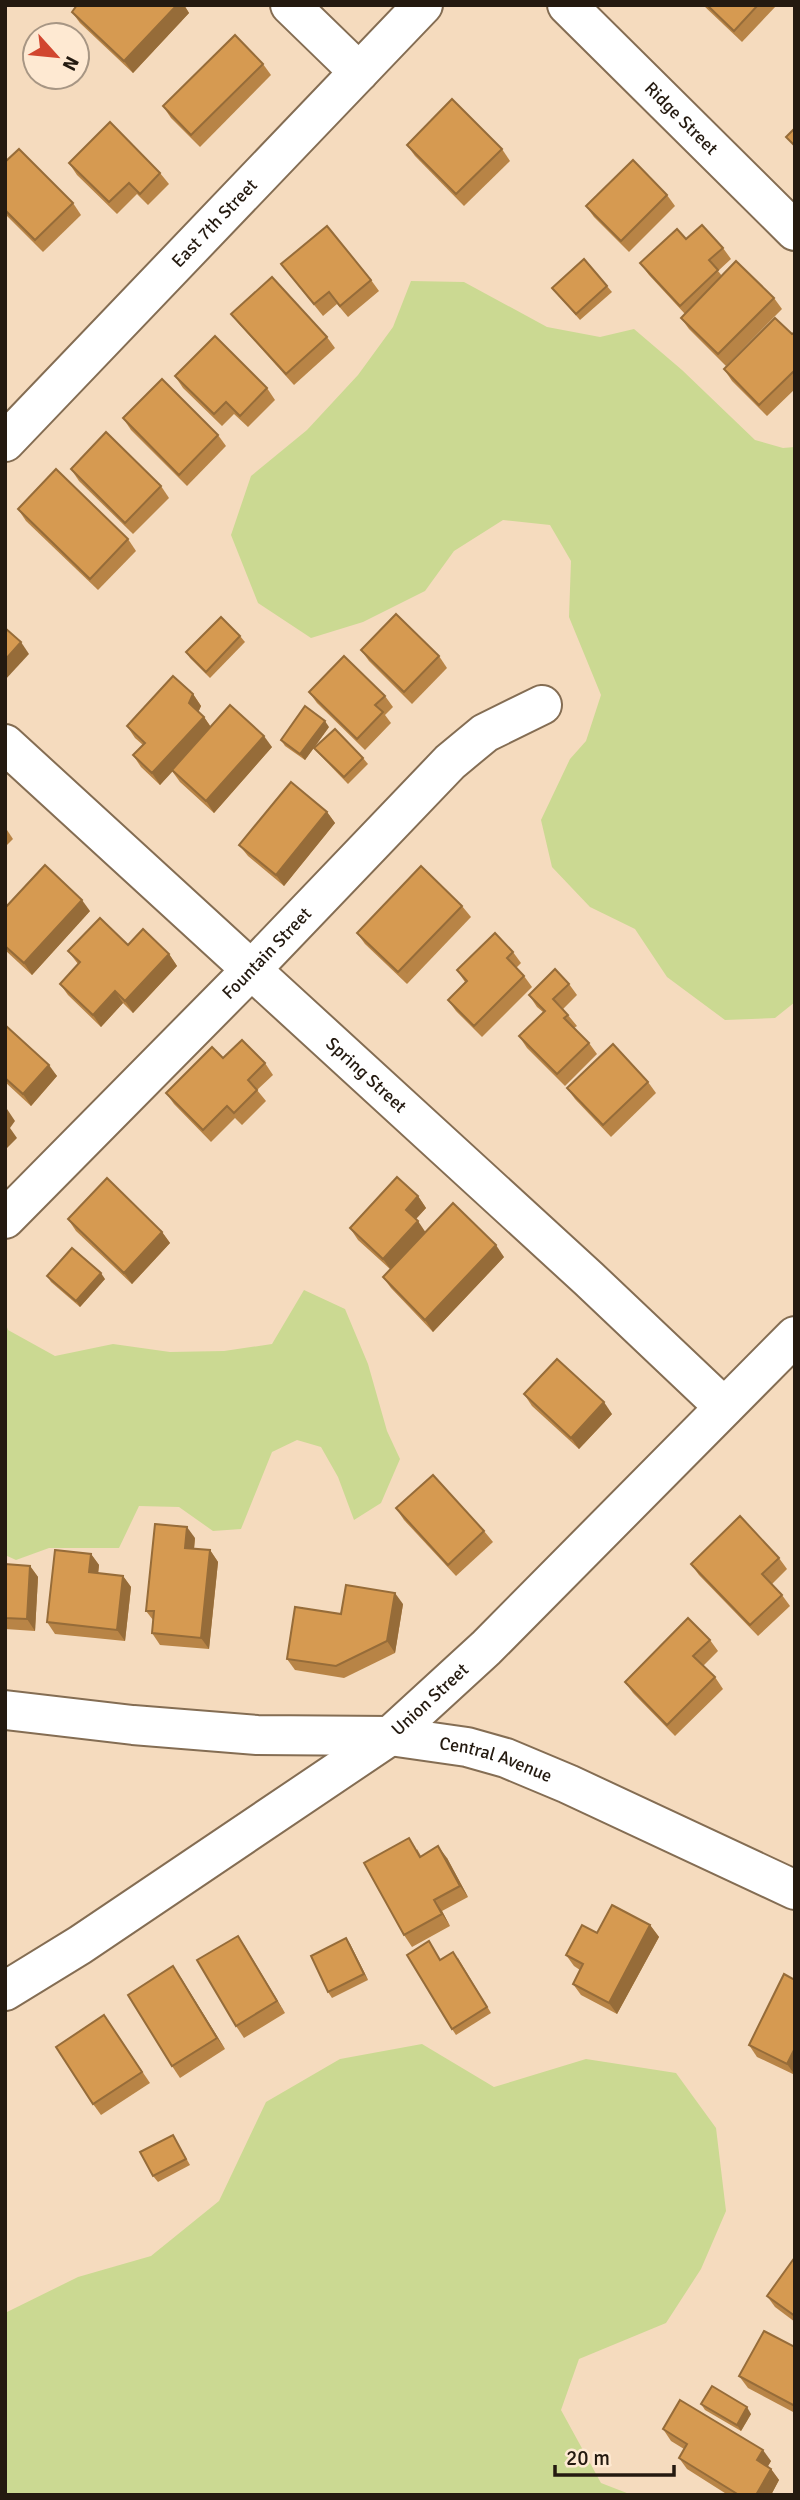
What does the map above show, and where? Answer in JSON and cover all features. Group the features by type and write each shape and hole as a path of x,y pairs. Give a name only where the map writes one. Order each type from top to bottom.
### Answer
{"street":[{"path":"290,5 359,72"},
{"name":"East 7th Street","path":"5,442 423,5"},
{"name":"Ridge Street","path":"567,5 795,231"},
{"name":"Fountain Street","path":"5,1219 250,971 450,762 485,733 542,705"},
{"name":"Spring Street","path":"5,744 589,1279 724,1407"},
{"name":"Union Street","path":"5,1991 80,1945 390,1736 486,1648 795,1336"},
{"name":"Central Avenue","path":"5,1710 134,1725 257,1735 390,1736 467,1747 506,1758 795,1890"}],"green space":[{"path":"411,281 464,282 547,327 600,337 634,329 682,370 755,440 783,448 795,447 795,1002 775,1018 725,1020 667,977 635,929 590,907 552,867 541,820 570,759 586,741 601,695 569,617 571,561 550,525 503,520 454,551 425,591 363,622 311,638 258,603 231,535 251,476 307,430 358,375 393,327"},
{"path":"304,1290 345,1309 368,1364 387,1431 400,1459 381,1503 354,1520 338,1477 321,1447 297,1440 272,1452 241,1529 213,1531 179,1507 139,1506 119,1548 49,1548 16,1560 5,1555 5,1322 8,1330 55,1356 113,1344 170,1352 224,1351 272,1344"},
{"path":"422,2044 494,2087 586,2059 676,2073 716,2128 726,2211 701,2269 666,2323 579,2359 561,2410 601,2483 632,2495 5,2495 5,2313 78,2277 151,2256 219,2201 266,2102 340,2059"}],"building":[{"path":"77,5 177,5 124,61 91,30 91,21 82,21 72,12"},
{"path":"707,5 758,5 734,31"},
{"path":"235,35 263,64 191,135 163,106"},
{"path":"452,99 502,149 456,194 407,145"},
{"path":"110,122 160,173 140,194 129,183 109,202 69,163"},
{"path":"795,128 795,146 786,137"},
{"path":"19,149 73,203 35,240 5,210 5,162"},
{"path":"633,160 667,195 621,241 586,206"},
{"path":"702,225 723,248 709,260 718,270 680,306 640,263 677,229 686,239"},
{"path":"327,226 371,280 340,306 329,292 314,304 281,264"},
{"path":"584,259 607,286 576,314 552,288"},
{"path":"736,261 774,298 718,354 681,318"},
{"path":"272,277 327,337 286,374 231,314"},
{"path":"775,318 792,334 795,332 795,370 759,405 724,369"},
{"path":"215,336 267,388 240,416 226,402 214,414 175,376"},
{"path":"162,379 218,435 179,475 123,418"},
{"path":"106,432 161,486 125,523 71,469"},
{"path":"56,469 128,539 90,579 18,509"},
{"path":"396,614 439,656 404,692 361,650"},
{"path":"221,617 240,636 206,672 186,652"},
{"path":"5,628 21,642 5,660"},
{"path":"344,656 385,696 375,705 383,712 357,739 309,692"},
{"path":"173,676 193,694 189,703 204,717 152,773 133,755 145,743 127,726"},
{"path":"230,705 264,736 206,801 172,770"},
{"path":"305,706 325,721 300,754 281,740"},
{"path":"335,729 363,758 344,777 314,748"},
{"path":"291,782 327,812 276,875 239,845"},
{"path":"45,865 82,900 24,963 5,946 5,908"},
{"path":"421,866 462,906 398,972 357,933"},
{"path":"100,918 128,945 143,929 169,954 125,1001 115,991 93,1015 60,984 80,962 68,951"},
{"path":"495,933 513,952 507,958 524,976 474,1026 448,1000 467,981 457,970"},
{"path":"555,969 569,984 553,999 568,1015 564,1018 589,1043 557,1074 519,1036 545,1011 529,995"},
{"path":"5,1025 49,1065 23,1094 5,1078"},
{"path":"242,1040 265,1063 248,1080 257,1090 234,1113 227,1106 203,1130 166,1093 212,1047 223,1058"},
{"path":"613,1044 648,1082 603,1125 567,1088"},
{"path":"397,1177 418,1196 406,1210 418,1221 383,1259 350,1228"},
{"path":"107,1178 162,1232 124,1273 68,1219"},
{"path":"453,1203 496,1245 425,1320 383,1277"},
{"path":"72,1248 101,1273 76,1301 47,1276"},
{"path":"557,1359 604,1402 571,1438 524,1394"},
{"path":"433,1475 484,1531 448,1565 396,1508"},
{"path":"740,1516 779,1558 762,1574 782,1595 750,1625 691,1564"},
{"path":"155,1524 187,1527 185,1548 210,1550 201,1638 152,1633 154,1611 146,1611"},
{"path":"55,1550 91,1554 89,1572 123,1576 117,1630 47,1622"},
{"path":"5,1564 30,1566 27,1619 5,1618"},
{"path":"346,1585 395,1593 387,1641 336,1666 287,1659 295,1607 341,1614"},
{"path":"688,1618 710,1640 693,1656 715,1677 667,1725 625,1682"},
{"path":"409,1838 420,1857 438,1846 460,1886 434,1900 442,1914 404,1935 364,1863"},
{"path":"612,1905 650,1925 609,2003 573,1984 583,1964 566,1955 582,1925 597,1933"},
{"path":"238,1936 277,2001 236,2026 197,1960"},
{"path":"346,1938 364,1974 328,1992 311,1956"},
{"path":"429,1941 440,1960 453,1952 487,2007 452,2029 407,1955"},
{"path":"173,1966 217,2038 172,2066 128,1995"},
{"path":"784,1974 795,1980 795,2048 787,2064 749,2045"},
{"path":"104,2015 142,2072 93,2104 56,2047"},
{"path":"173,2135 186,2159 153,2176 140,2152"},
{"path":"795,2257 795,2316 767,2296"},
{"path":"764,2331 795,2347 795,2406 739,2376"},
{"path":"712,2386 747,2407 737,2425 701,2404"},
{"path":"680,2400 763,2450 757,2460 771,2469 756,2495 739,2495 679,2458 687,2444 663,2429"}]}
